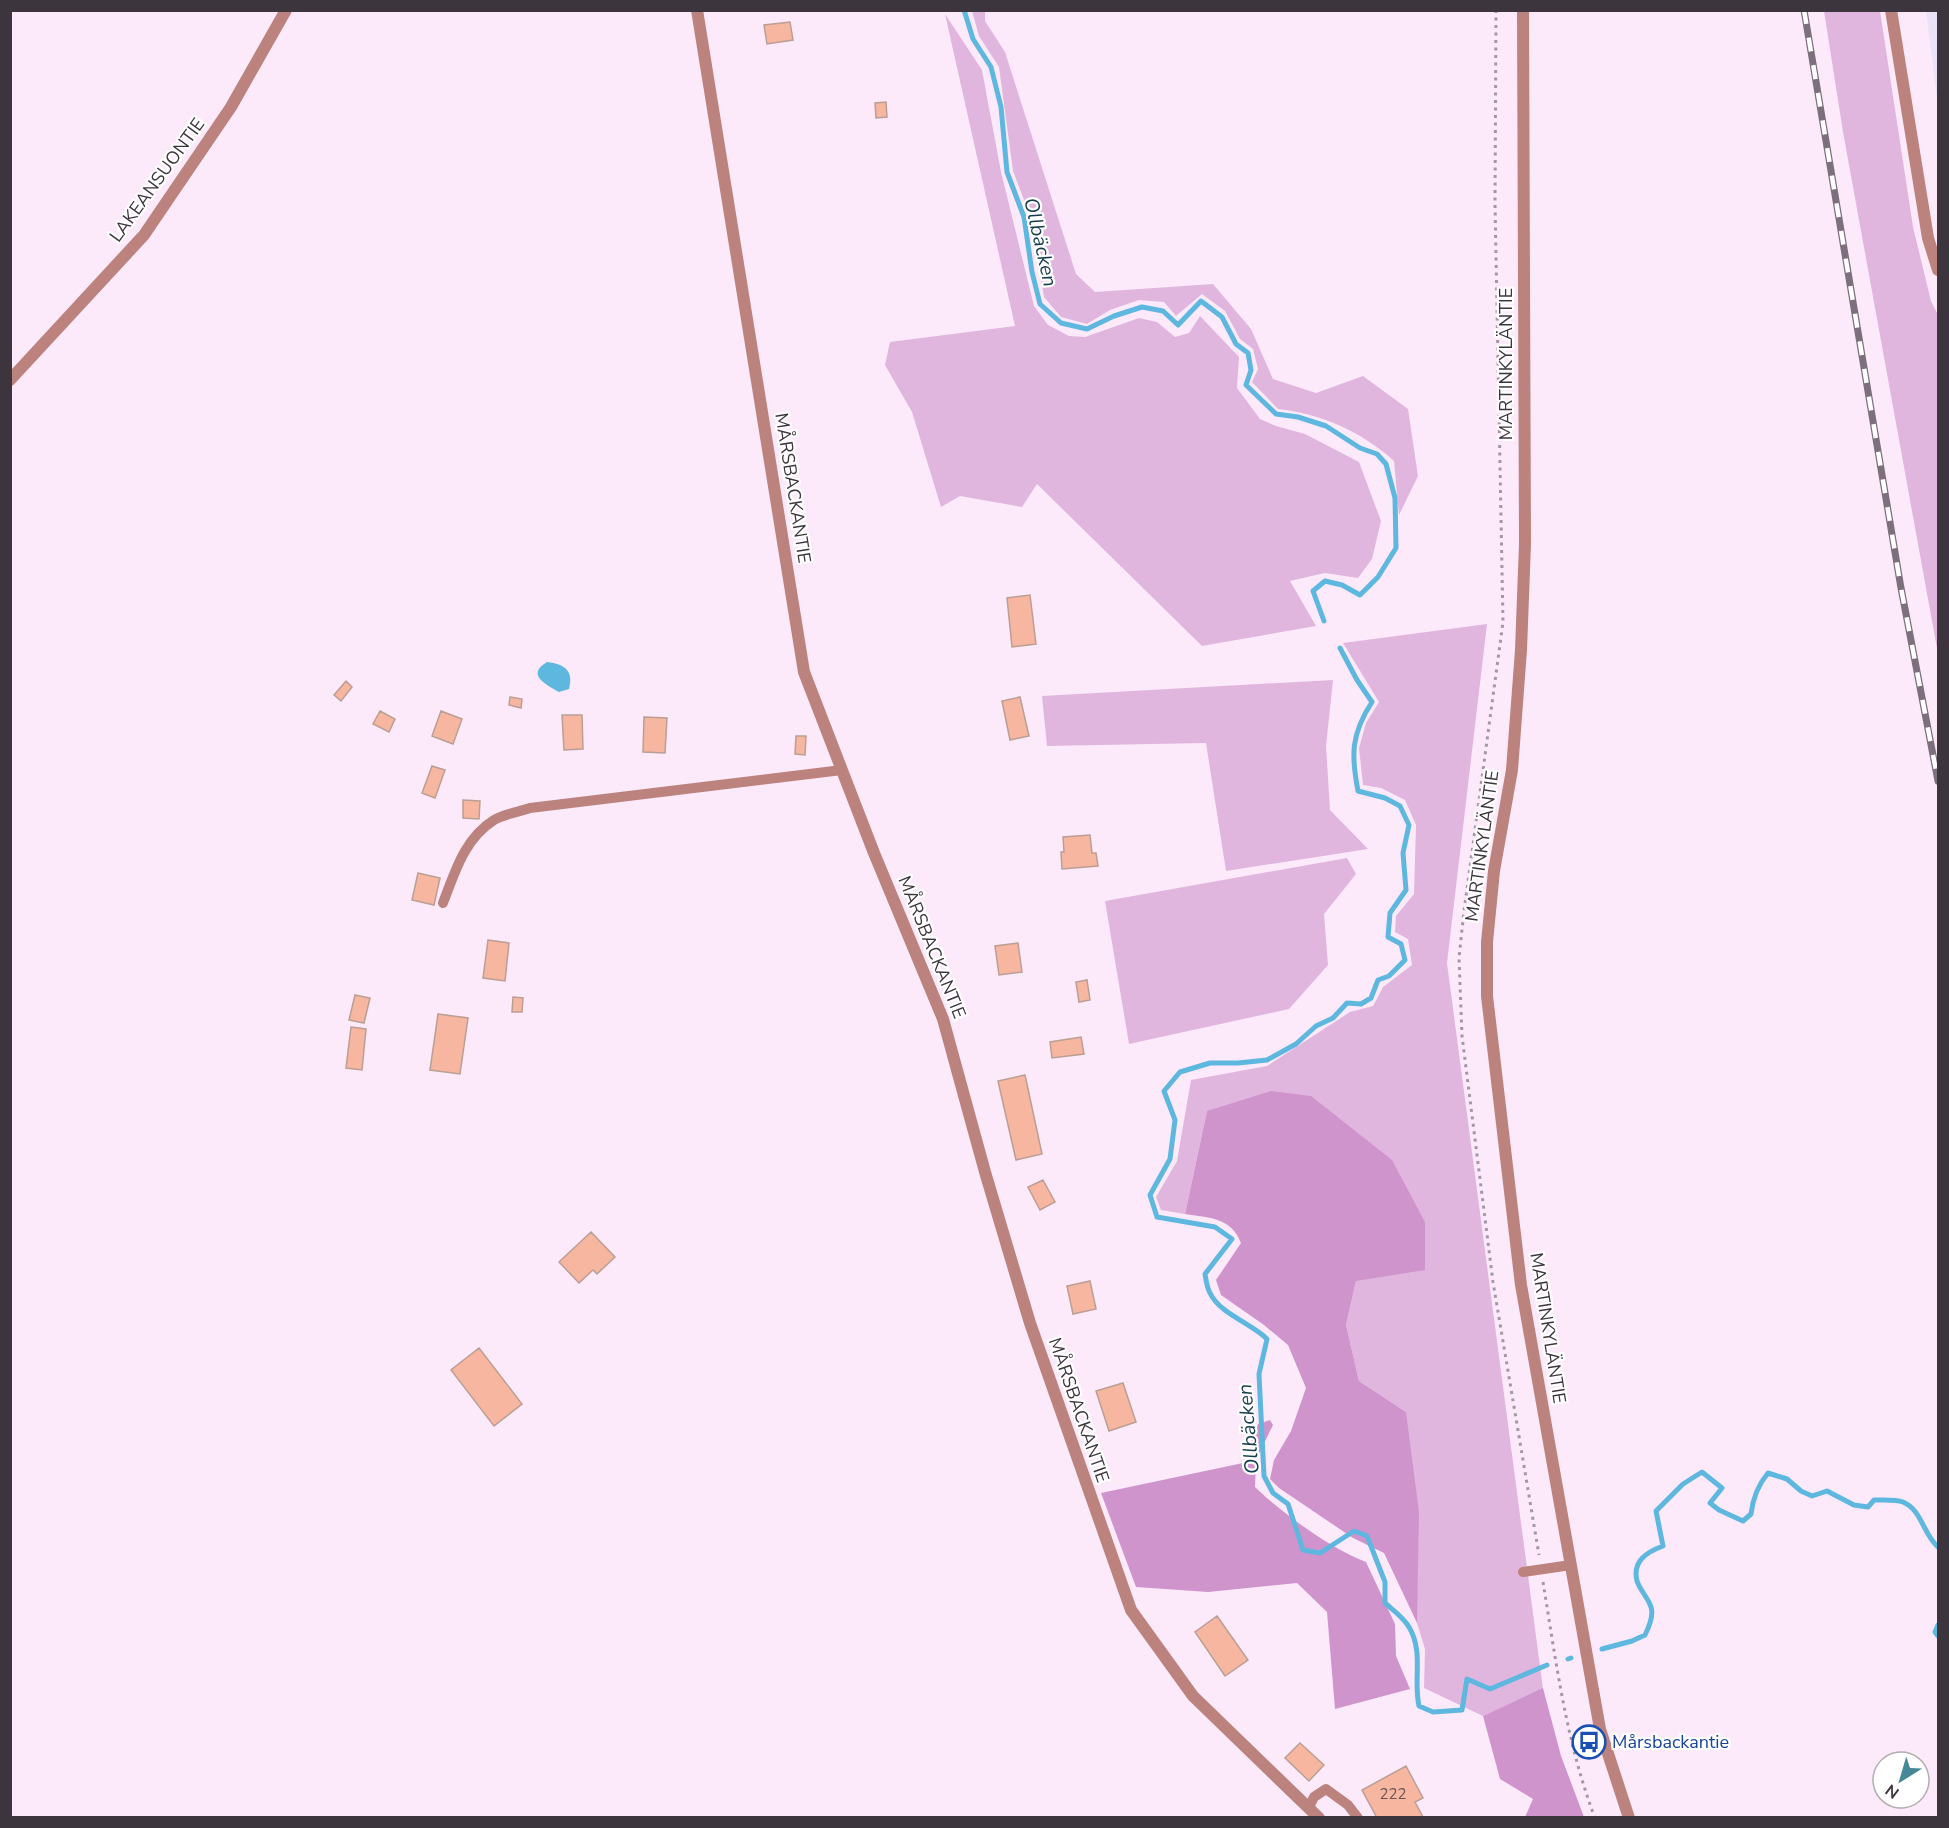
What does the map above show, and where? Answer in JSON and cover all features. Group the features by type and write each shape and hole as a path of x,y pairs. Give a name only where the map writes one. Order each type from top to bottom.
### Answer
{"street":[{"name":"LAKEANSUONTIE","path":"10,380 144,235 231,107 286,10"},
{"name":"MÅRSBACKANTIE","path":"697,10 804,672 874,853 943,1019 1030,1323 1131,1610 1193,1696 1319,1818"},
{"name":"MARTINKYLÄNTIE","path":"1523,10 1525,544 1521,650 1512,770 1494,871 1487,942 1486,996 1521,1285 1600,1730 1629,1818"},
{"path":"1891,10 1928,238 1938,270"}],"lane":[{"path":"443,903 463,853 474,837 495,820 530,808 842,770"},
{"path":"1523,1572 1571,1565"},
{"path":"1309,1808 1314,1797 1326,1789 1348,1805 1358,1818"}],"path":[{"path":"1572,1743 1589,1742"}],"shaded area":[{"path":"972,11 985,11 985,21 1005,52 1076,274 1095,292 1213,284 1251,329 1273,379 1316,393 1363,376 1408,409 1418,476 1399,515 1394,461 1369,442 1340,426 1310,415 1278,409 1252,382 1258,369 1253,349 1240,339 1225,311 1202,294 1176,316 1164,302 1139,300 1110,310 1087,324 1061,317 1044,297 1029,213 1013,171 999,67 979,36"},
{"path":"1824,11 1880,11 1913,227 1931,301 1938,315 1938,654 1843,132"},
{"path":"1926,11 1938,11 1938,106"},
{"path":"945,14 982,70 1001,172 1034,306 1048,325 1069,336 1085,337 1139,318 1157,322 1175,337 1189,333 1200,316 1239,357 1237,388 1260,419 1305,434 1359,462 1381,521 1372,559 1358,578 1325,573 1290,581 1316,626 1202,646 1037,484 1022,507 960,496 941,507 912,412 885,365 890,342 1015,326"},
{"path":"1487,624 1447,963 1543,1689 1483,1716 1424,1688 1425,1649 1417,1623 1406,1412 1359,1381 1346,1325 1356,1281 1207,1111 1185,1214 1161,1210 1156,1197 1177,1161 1191,1080 1267,1066 1350,1012 1373,1006 1383,987 1412,965 1408,939 1395,932 1396,916 1414,894 1416,825 1405,800 1381,788 1363,785 1359,748 1366,723 1379,702 1343,643"},
{"path":"1333,680 1326,746 1330,810 1368,849 1226,871 1206,743 1047,746 1042,696"},
{"path":"1347,858 1356,874 1324,914 1328,965 1289,1009 1129,1044 1105,901"},
{"path":"1271,1091 1311,1096 1392,1160 1425,1222 1425,1270 1356,1281 1346,1325 1359,1381 1406,1412 1419,1512 1417,1623 1384,1553 1353,1538 1279,1488 1270,1479 1274,1460 1291,1431 1306,1388 1288,1345 1221,1295 1216,1280 1241,1243 1237,1234 1218,1220 1185,1214 1207,1111"},
{"path":"1270,1420 1273,1425 1256,1460 1255,1487 1308,1529 1337,1548 1366,1562 1395,1624 1396,1656 1410,1689 1335,1709 1327,1612 1297,1583 1208,1592 1136,1587 1101,1493 1243,1463 1258,1424"},
{"path":"1543,1688 1561,1756 1584,1817 1525,1817 1533,1799 1500,1779 1483,1716"}],"water":[{"path":"547,662 567,670 570,677 569,689 559,692 540,679 538,671"}],"building":[{"path":"790,22 793,40 767,44 764,25"},
{"path":"886,102 887,117 876,118 875,103"},
{"path":"1030,595 1036,644 1012,647 1007,598"},
{"path":"346,681 352,687 341,701 334,695"},
{"path":"510,697 522,699 521,708 509,705"},
{"path":"1020,697 1029,736 1010,740 1002,701"},
{"path":"380,711 395,719 389,732 373,724"},
{"path":"441,711 462,719 453,744 432,736"},
{"path":"562,715 582,715 583,749 564,750"},
{"path":"644,717 667,718 665,753 643,752"},
{"path":"796,736 806,736 805,755 795,754"},
{"path":"432,766 445,770 435,798 422,793"},
{"path":"463,800 480,801 479,819 463,818"},
{"path":"1090,835 1092,853 1096,853 1098,866 1062,869 1063,837"},
{"path":"418,873 440,878 434,905 412,900"},
{"path":"488,940 509,943 505,981 483,978"},
{"path":"1018,943 1022,972 999,975 995,946"},
{"path":"1087,980 1090,1000 1079,1002 1076,982"},
{"path":"355,995 370,998 364,1023 349,1020"},
{"path":"513,997 523,998 522,1012 512,1012"},
{"path":"438,1014 468,1018 460,1074 430,1070"},
{"path":"351,1027 366,1029 362,1070 346,1068"},
{"path":"1081,1037 1084,1054 1052,1058 1050,1042"},
{"path":"1025,1075 1042,1154 1016,1160 998,1081"},
{"path":"1043,1180 1055,1202 1040,1210 1028,1187"},
{"path":"591,1232 615,1257 597,1274 593,1270 579,1283 559,1262"},
{"path":"1090,1281 1096,1309 1073,1314 1067,1286"},
{"path":"479,1348 522,1404 494,1426 451,1370"},
{"path":"1123,1383 1136,1422 1109,1431 1096,1391"},
{"path":"1217,1616 1248,1660 1225,1676 1195,1632"},
{"path":"1300,1743 1324,1765 1309,1781 1285,1758"},
{"path":"1406,1766 1423,1798 1415,1802 1423,1817 1377,1818 1362,1790"}],"waterway":[{"name":"Ollbäcken","path":"964,10 973,39 991,67 1001,107 1007,172 1024,217 1032,272 1040,304 1061,323 1087,329 1114,316 1142,307 1163,311 1178,325 1201,301 1222,317 1236,344 1248,353 1251,370 1246,385 1276,414 1298,417 1326,426 1360,448 1377,454 1386,464 1395,498 1396,548 1378,577 1360,595 1342,585 1325,581 1313,591 1324,621"},
{"name":"Ollbäcken","path":"1340,648 1372,702 1360,724 1354,745 1354,766 1358,791 1385,798 1400,806 1409,825 1403,853 1406,890 1390,913 1388,937 1401,944 1405,960 1389,976 1378,980 1371,998 1361,1004 1347,1003 1333,1018 1316,1026 1296,1044 1267,1060 1210,1063 1180,1072 1164,1091 1175,1120 1170,1159 1150,1195 1157,1217 1215,1227 1232,1239 1205,1274 1208,1289 1221,1307 1267,1339 1259,1374 1264,1476 1273,1493 1288,1504 1303,1550 1320,1553 1354,1531 1367,1536 1385,1582 1385,1603 1404,1620 1416,1646 1419,1706 1433,1712 1462,1710 1467,1679 1490,1689 1547,1665"},
{"path":"1602,1649 1645,1635 1651,1621 1652,1610 1638,1584 1636,1574 1642,1558 1663,1546 1656,1511 1683,1484 1702,1472 1722,1488 1710,1503 1719,1510 1743,1521 1751,1514 1756,1492 1768,1473 1787,1479 1801,1491 1812,1496 1827,1491 1854,1505 1868,1507 1874,1500 1903,1502 1918,1516 1938,1547"},
{"path":"1938,1625 1935,1632 1938,1636"}],"railway":[{"path":"1804,10 1901,588 1938,781"}],"place":[{"name":"Mårsbackantie","path":"1589,1742"}]}
